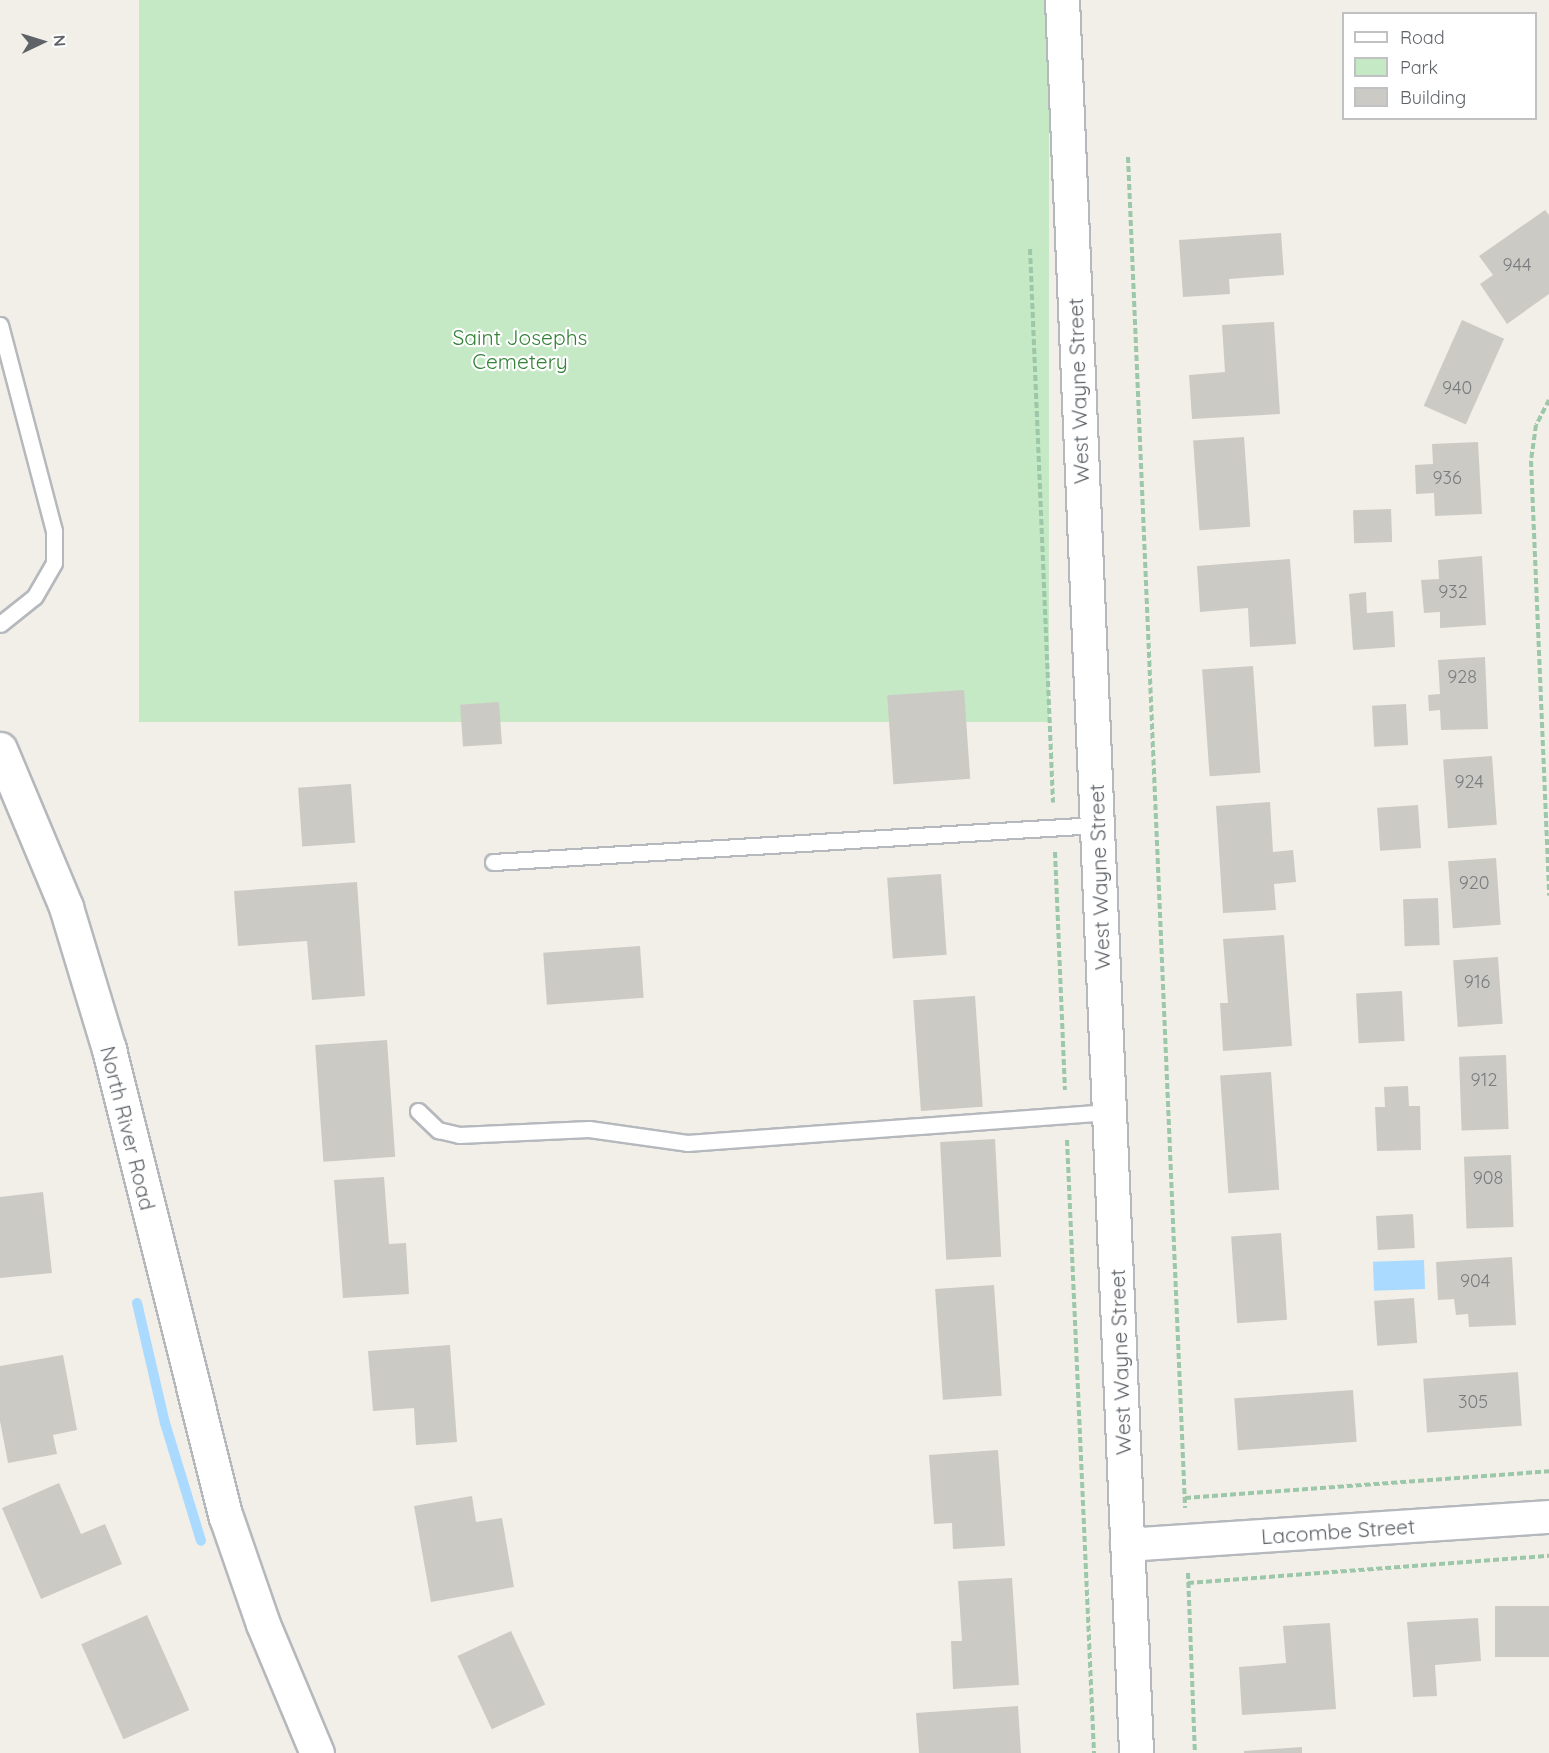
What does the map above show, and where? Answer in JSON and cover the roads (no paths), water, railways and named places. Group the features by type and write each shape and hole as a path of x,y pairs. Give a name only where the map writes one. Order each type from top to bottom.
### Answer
{"street":[{"name":"West Wayne Street","path":"1062,0 1136,1753"},
{"name":"North River Road","path":"0,749 66,907 109,1048 202,1432 226,1517 263,1624 316,1753"},
{"name":"Lacombe Street","path":"1127,1545 1549,1517"}],"lane":[{"path":"0,325 54,531 54,563 34,597 0,624"},
{"path":"493,862 1096,825"},
{"path":"418,1111 438,1130 459,1136 589,1129 687,1143 1109,1112"}],"water":[{"path":"1424,1260 1425,1289 1374,1291 1373,1262"}],"waterway":[{"path":"137,1303 165,1423 201,1541"}],"park label":[{"name":"Saint Josephs Cemetery","path":"520,349"}]}
